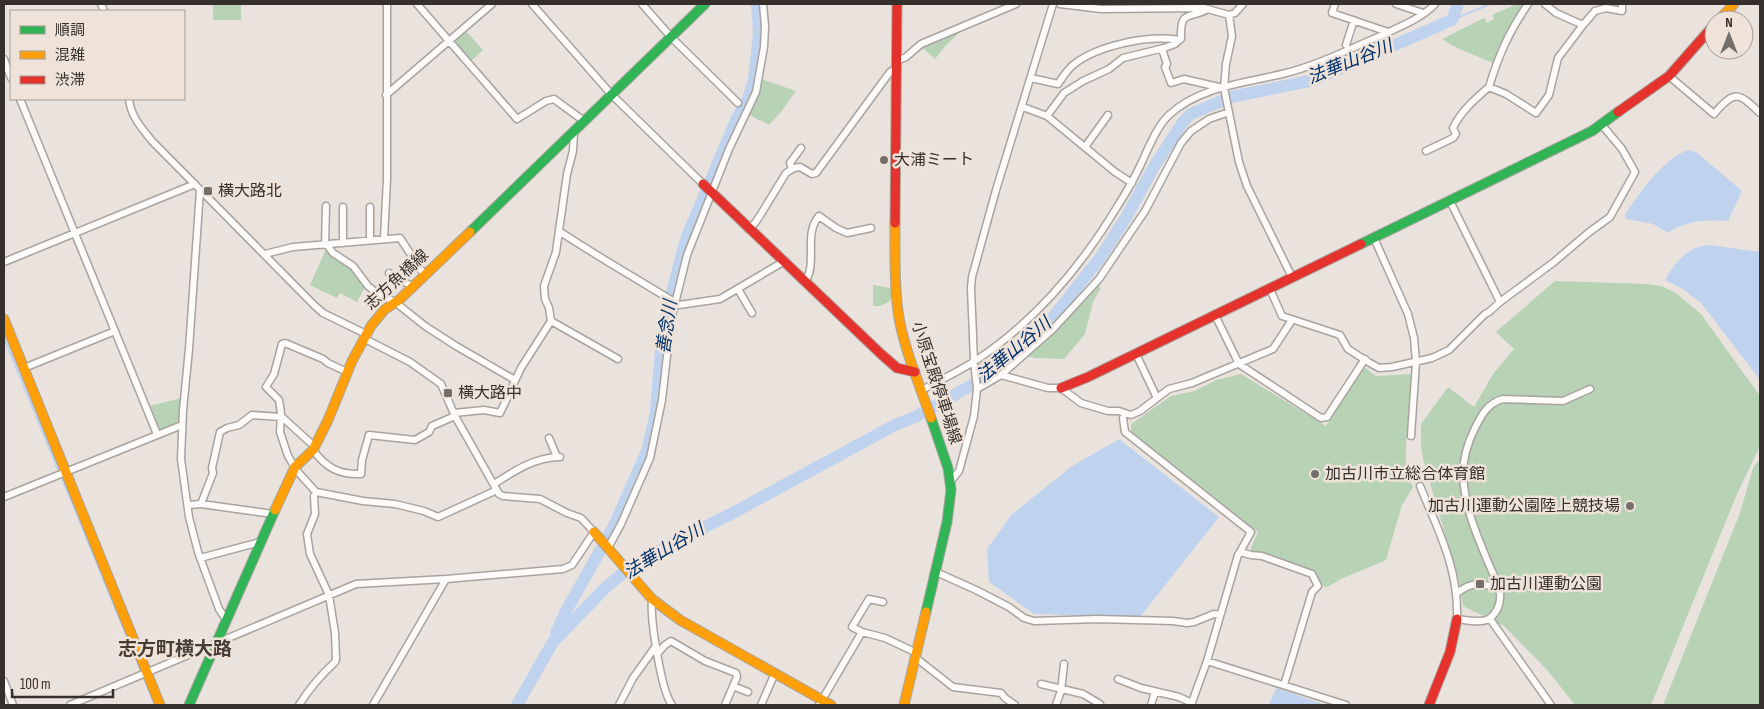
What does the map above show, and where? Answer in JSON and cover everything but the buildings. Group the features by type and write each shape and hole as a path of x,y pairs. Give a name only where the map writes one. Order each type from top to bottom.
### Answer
{"street":[{"path":"384,238 387,179 386,4"},
{"path":"417,4 517,119 546,101 554,99 584,122"},
{"path":"386,95 492,4"},
{"path":"532,4 611,94 748,229 898,368 915,372"},
{"path":"642,4 738,103"},
{"name":"志方魚橋線","path":"189,705 272,514 295,467 314,449 352,361 381,314 425,276 705,4"},
{"path":"608,548 621,524 650,458 662,400 674,302 689,248 729,149 756,92 764,47 763,4"},
{"name":"小原宝殿停車場線","path":"897,4 896,289 902,331 948,468 951,497 936,572 904,705"},
{"path":"748,229 762,214 783,177 792,169 800,167 812,174 816,173 897,64 921,44 1016,4"},
{"path":"950,482 959,471 974,416 977,389 974,361 972,277 996,190 1032,78 1053,4"},
{"path":"1060,4 1101,10 1211,7 1230,15 1235,13 1243,4"},
{"path":"1335,4 1332,13 1388,32"},
{"path":"1396,4 1423,13"},
{"path":"922,392 974,361 1022,325 1073,271 1109,221 1132,183 1154,137 1168,116 1187,102 1207,93 1302,69 1403,26 1435,4"},
{"path":"1426,151 1453,138 1456,134 1454,128 1457,119 1489,86 1497,58 1512,28 1528,4"},
{"path":"1545,4 1556,12 1583,25"},
{"path":"1489,86 1506,94 1536,113 1549,95 1558,58 1583,25 1595,11 1606,8 1622,11 1622,4"},
{"path":"1047,116 1064,94 1082,81 1109,69 1123,58 1162,49 1182,40 1182,23 1186,16 1211,7"},
{"path":"1230,15 1232,36 1226,64 1224,88 1239,162 1247,186 1292,277"},
{"path":"1346,46 1354,20"},
{"path":"1001,375 1048,388 1061,388 1075,384 1576,140 1669,76 1704,36"},
{"path":"1032,78 1058,84 1074,65 1092,54 1114,46 1151,39 1179,40"},
{"path":"1162,49 1167,64 1165,67 1171,83 1184,79 1224,88"},
{"path":"4,59 10,75"},
{"path":"1669,76 1714,114 1729,99 1739,96 1744,98 1760,113"},
{"path":"20,100 157,434"},
{"path":"130,100 130,109 138,124 200,190 318,309 410,362 444,388 455,415 499,494 503,496 532,498 550,503 567,513 581,518 652,599 680,620 775,673 824,704 862,632"},
{"path":"1023,107 1047,116 1132,183"},
{"path":"977,389 1001,375 1053,329 1098,278 1140,218 1162,181 1181,143 1191,132 1208,119 1230,112"},
{"path":"1085,147 1108,115"},
{"path":"1270,289 1282,316 1340,334 1348,349 1379,368 1432,358 1449,350 1468,329 1500,302 1610,217 1634,172 1622,149 1601,124"},
{"path":"201,504 213,474 212,468 220,432 252,415 280,417 314,449 317,456 336,471 362,474 362,460 369,435 415,440 428,432 432,426 455,415 484,410 500,413 515,380 551,321 545,299 544,286 554,259 567,174 573,151 574,132"},
{"path":"792,169 790,163 800,148"},
{"path":"4,262 195,184"},
{"path":"200,190 181,459 189,506 189,517 200,558 219,609 226,621"},
{"path":"1450,201 1500,302"},
{"path":"326,206 326,245 333,253 353,266 368,286 388,300 395,302 425,326 456,346 515,380"},
{"path":"343,207 343,243"},
{"path":"370,207 370,240"},
{"path":"805,282 810,275 812,227 819,216 847,233 871,228"},
{"path":"559,231 679,305 720,299 783,262"},
{"path":"265,254 293,247 400,238 425,276"},
{"path":"1374,238 1408,314 1414,338 1416,362 1412,436"},
{"path":"388,273 413,287"},
{"path":"738,289 752,314"},
{"path":"1215,315 1239,364 1321,418 1327,417 1365,360"},
{"path":"4,319 24,368 62,474 89,526 144,675 160,705"},
{"path":"1061,388 1081,403 1108,412 1119,411 1131,415 1140,411 1169,389 1192,383 1209,374 1239,364 1272,349 1292,320"},
{"path":"551,321 618,359"},
{"path":"24,368 115,331"},
{"path":"348,372 285,343 282,344 276,368 266,387 279,400 281,406 281,438 288,456 297,471 316,492 363,501 395,504 424,511 438,517 495,487 525,464 558,457 549,438"},
{"path":"1136,354 1157,398"},
{"path":"1457,619 1490,619 1499,606 1498,587 1475,531 1465,497 1463,474 1465,453 1470,438 1487,407 1495,401 1503,399 1563,401 1590,389"},
{"path":"1118,679 1141,688 1179,697 1192,704 1240,552 1251,532 1125,432 1123,418"},
{"path":"4,497 182,425"},
{"path":"1420,486 1445,547 1454,574 1457,592 1456,634 1448,660 1429,705"},
{"path":"299,705 320,676 335,662 335,633 329,595 310,554 306,534 315,514 314,496"},
{"path":"189,506 201,504 272,514"},
{"path":"70,705 356,584 363,582 446,579 568,568 596,534"},
{"path":"200,558 260,542"},
{"path":"1240,552 1262,556 1312,574 1318,586 1312,592 1284,685"},
{"path":"936,572 1009,607 1024,618 1034,621 1098,619 1174,620 1187,623 1214,614 1220,615"},
{"path":"373,705 446,579"},
{"path":"1457,592 1473,584 1488,584 1498,587"},
{"path":"652,599 651,608 656,646 666,694 672,705"},
{"path":"883,602 869,599 852,627 862,632 885,638 916,656 953,687 1001,693 1015,705"},
{"path":"1490,619 1551,705"},
{"path":"658,653 665,645 672,641 705,661 736,673 737,677 726,705"},
{"path":"619,705 633,678 656,646"},
{"path":"1207,661 1346,705"},
{"path":"1056,705 1062,688 1064,664"},
{"path":"761,705 775,673"},
{"path":"4,681 13,705"},
{"path":"1041,684 1083,694 1099,705"},
{"path":"733,686 748,692"},
{"path":"1151,705 1155,692"}],"green space":[{"path":"213,4 241,4 241,20 213,20"},
{"path":"1517,4 1526,4 1495,64 1453,46 1442,39 1484,18 1486,23 1494,19 1492,15"},
{"path":"465,30 483,50 470,62 453,43 454,39"},
{"path":"958,30 960,32 935,59 921,47"},
{"path":"761,79 796,91 769,125 747,113"},
{"path":"327,247 350,266 366,285 357,302 340,293 337,298 310,285"},
{"name":"加古川運動公園陸上競技場","path":"1555,281 1646,284 1661,286 1676,293 1701,314 1760,396 1760,446 1737,494 1651,705 1575,705 1548,671 1504,626 1463,606 1459,581 1424,463 1421,446 1421,424 1448,387 1474,407 1493,374 1514,349 1496,332"},
{"path":"873,285 891,288 892,296 889,302 880,306 873,306"},
{"path":"1095,285 1099,285 1101,288 1093,302 1085,334 1064,359 1025,356"},
{"name":"加古川市立総合体育館","path":"1364,367 1376,376 1412,374 1406,446 1406,473 1413,487 1402,505 1386,560 1327,587 1323,586 1315,572 1263,553 1252,552 1251,548 1258,532 1131,432 1131,424 1171,396 1195,391 1216,380 1241,374 1326,426"},
{"path":"181,398 179,421 160,430 150,406"},
{"path":"1760,459 1760,705 1663,705 1740,513 1753,468"}],"water":[{"path":"1688,150 1696,152 1742,191 1728,221 1690,223 1668,233 1653,224 1626,219 1625,215 1652,178 1679,154"},
{"path":"1709,245 1760,252 1760,380 1701,303 1681,288 1665,280 1682,256 1701,246"},
{"path":"1119,439 1219,517 1140,617 1034,614 989,582 987,549 1011,515 1072,466"},
{"path":"1277,688 1325,705 1268,705"}],"waterway":[{"name":"善念川","path":"556,633 566,611 613,528 647,451 656,412 661,347 669,303 686,239 736,120 748,99 754,80 759,33 757,4"},
{"name":"法華山谷川","path":"517,705 553,642 605,588 623,573 676,541 729,515 895,425 917,416 988,376 1050,321 1100,258 1125,219 1155,165 1183,122 1191,114 1231,97 1314,80 1452,20 1458,4"},
{"path":"1452,20 1490,4"},
{"path":"4,338 59,472"},
{"path":"61,476 155,705"}],"traffic: fast":[{"path":"470,232 705,4"},
{"path":"1361,244 1592,131 1618,112"},
{"path":"926,612 947,522 951,490 948,468 931,418"},
{"path":"189,705 275,510"}],"traffic: slow":[{"path":"1728,10 1734,4"},
{"path":"895,223 896,289 900,324 907,351 931,418"},
{"path":"275,510 295,467 313,450 328,420 352,361 371,326 384,310 399,300 470,232"},
{"path":"4,319 160,705"},
{"path":"594,532 652,599 680,620 831,705"},
{"path":"904,705 926,612"}],"traffic: jam":[{"path":"895,223 897,4"},
{"path":"1618,112 1669,76 1704,36"},
{"path":"703,184 881,354 897,368 915,372"},
{"path":"1061,388 1088,377 1361,244"},
{"path":"1429,705 1450,652 1457,619"}],"place":[{"name":"大浦ミート","path":"884,160"},
{"name":"横大路北","path":"208,191"},
{"name":"横大路中","path":"448,393"},
{"name":"加古川市立総合体育館","path":"1315,474"},
{"name":"加古川運動公園陸上競技場","path":"1630,506"},
{"name":"加古川運動公園","path":"1480,584"}],"district":[{"name":"志方町横大路","path":"175,649"}]}
